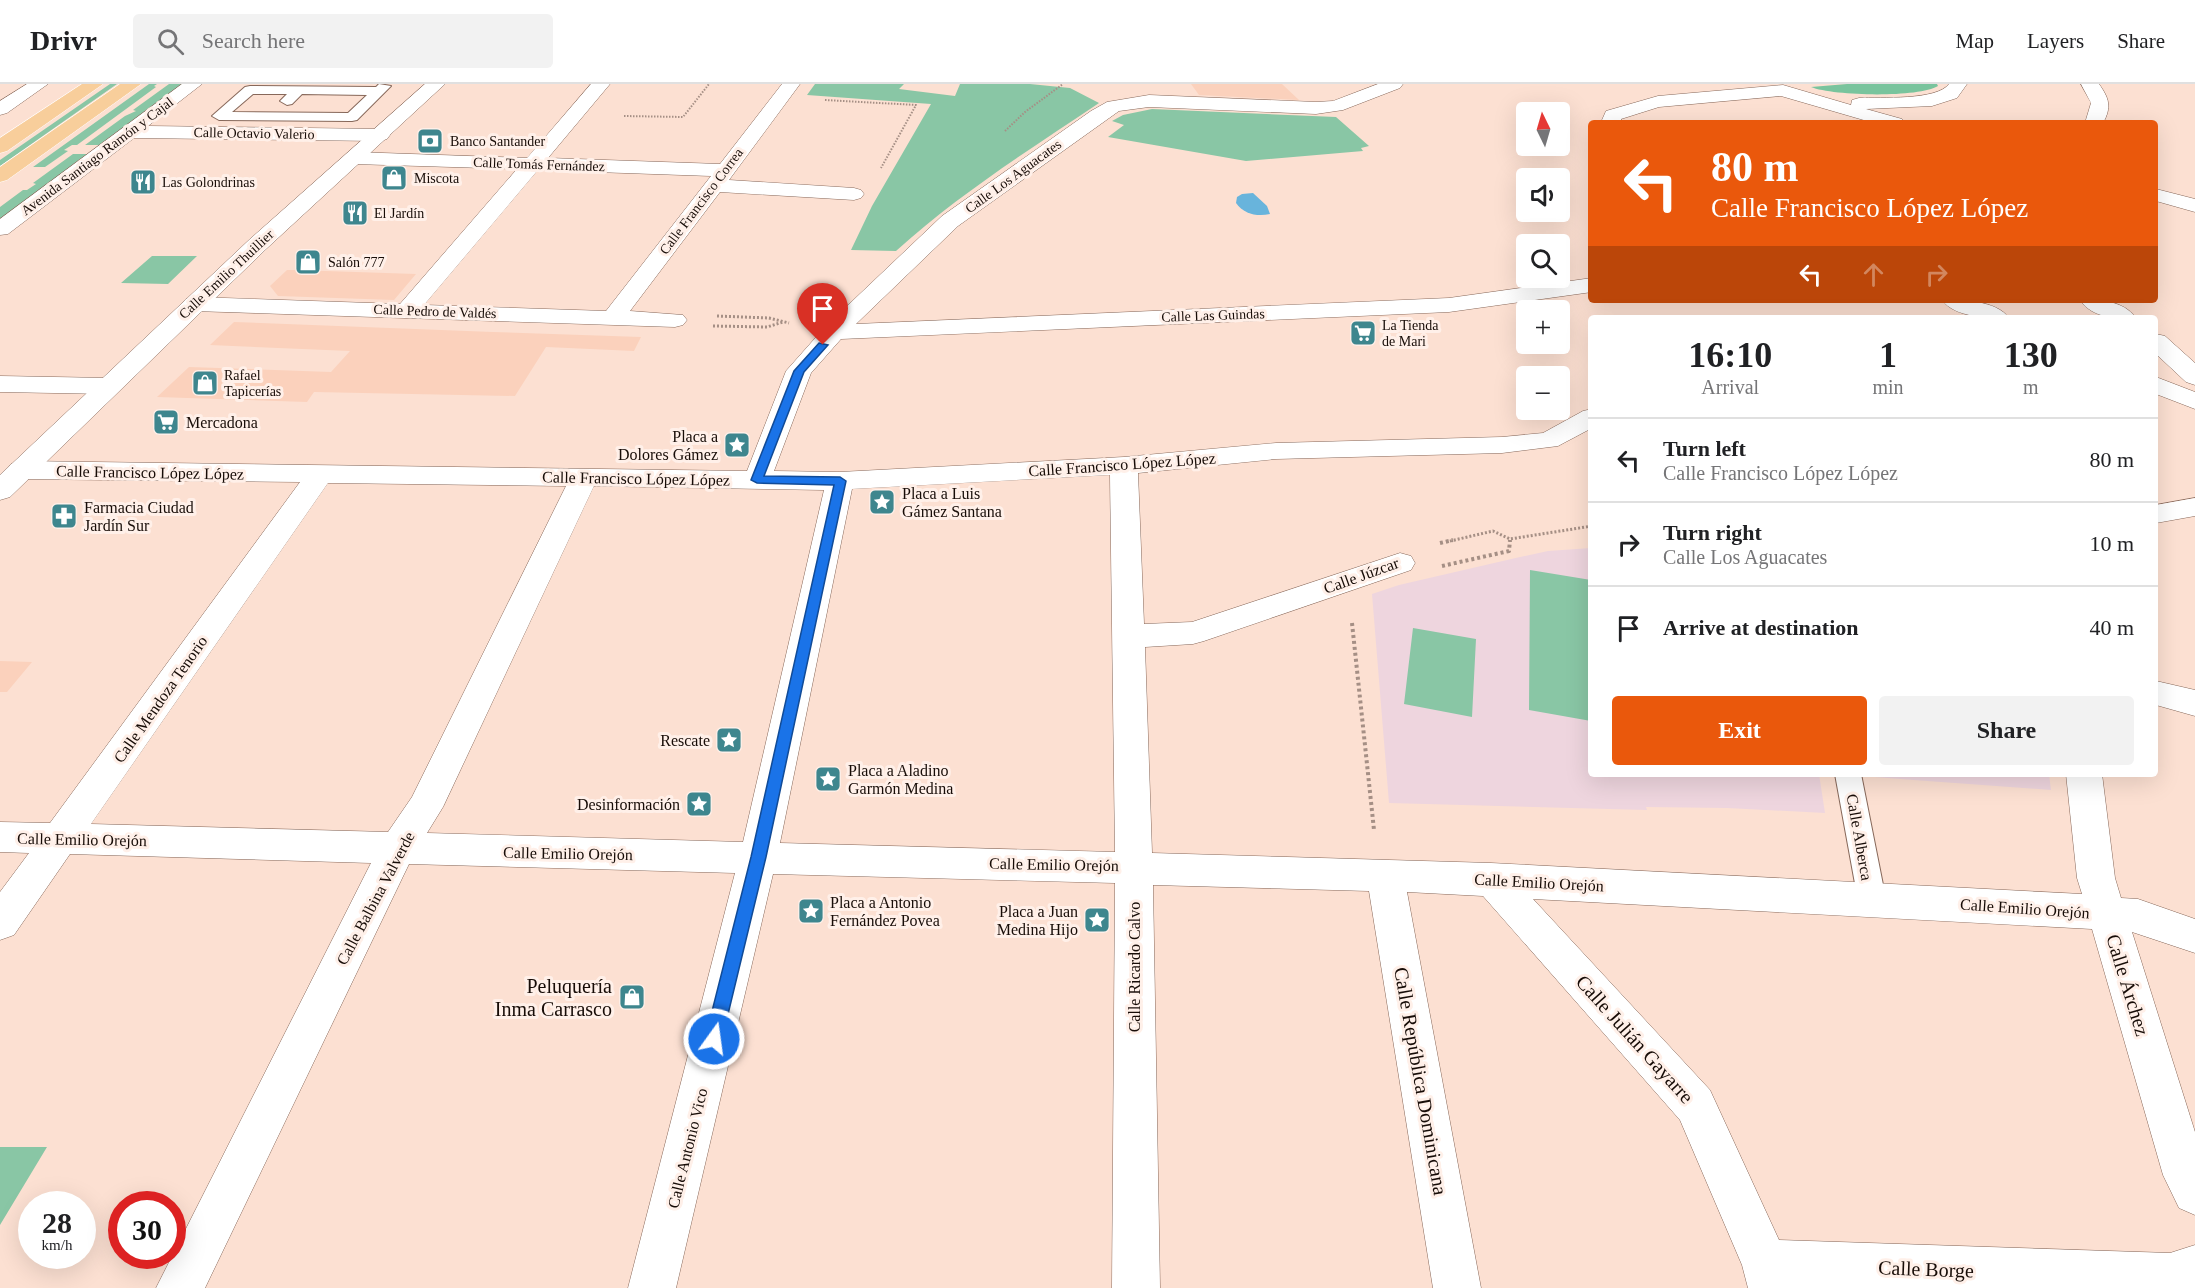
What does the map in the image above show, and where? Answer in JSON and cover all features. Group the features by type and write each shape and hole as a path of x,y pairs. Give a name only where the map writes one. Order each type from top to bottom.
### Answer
{"main road":[{"path":"0,147 94,84"},
{"path":"0,177 132,84"}],"street":[{"name":"Avenida Santiago Ramón y Cajal","path":"0,229 193,84"},
{"name":"Calle Emilio Thuillier","path":"0,491 194,304 436,84"},
{"path":"407,310 601,84"},
{"name":"Calle Los Aguacates","path":"757,480 799,371 834,332 950,222 1114,106 1149,101 1316,108 1336,106 1394,84"},
{"path":"1831,105 1932,100 1951,94 1958,84"},
{"path":"2090,84 2100,97 2100,108 2095,120"},
{"path":"1611,120 1613,115 1658,102 1783,87 1800,97 1884,120"},
{"path":"0,94 31,89"},
{"path":"0,109 31,89"},
{"name":"Calle Francisco Correa","path":"613,318 786,91"},
{"name":"Calle Octavio Valerio","path":"129,132 269,125 380,135"},
{"name":"Calle Tomás Fernández","path":"354,158 533,164 718,178 854,194"},
{"path":"2158,195 2193,202"},
{"name":"Calle Las Guindas","path":"834,332 1449,305 1588,286"},
{"path":"1961,303 1990,315"},
{"path":"2097,303 2119,315"},
{"name":"Calle Pedro de Valdés","path":"194,304 675,320"},
{"path":"2158,343 2195,376"},
{"path":"0,384 108,386"},
{"path":"2158,386 2195,401"},
{"name":"Calle Francisco López López","path":"21,470 840,481 1124,466 1276,451 1502,445 1550,440 1588,419"},
{"name":"Calle Ricardo Calvo","path":"1124,466 1134,866 1136,1288"},
{"name":"Calle Mendoza Tenorio","path":"0,923 320,474"},
{"name":"Calle Balbina Valverde","path":"180,1288 397,849 425,807 585,476"},
{"name":"Calle Antonio Vico","path":"652,1288 758,857 840,481"},
{"path":"2158,514 2195,507"},
{"name":"Calle Júzcar","path":"1129,636 1193,633 1400,563"},
{"path":"2158,694 2195,703"},
{"name":"Calle Árchez","path":"2084,777 2096,878 2183,1164 2195,1192"},
{"name":"Calle Emilio Orejón","path":"0,837 397,849 1134,866 1380,855 1491,879 2060,909 2138,916 2195,936"},
{"name":"Calle República Dominicana","path":"1380,855 1457,1288"},
{"name":"Calle Julián Gayarre","path":"1491,879 1695,1105 1768,1275"},
{"name":"Calle Borge","path":"1768,1275 2170,1277 2195,1269"}],"lane":[{"path":"383,88 352,117 288,116 269,125 219,116 250,90 335,91 383,88"},
{"path":"269,125 299,90"},
{"path":"306,116 335,91"},
{"name":"Calle Alberca","path":"1849,777 1872,900"}],"path":[{"path":"575,115 682,117 709,84"},
{"path":"786,91 916,105 867,195 854,194"},
{"path":"716,316 769,318"},
{"path":"713,326 767,327 783,322"},
{"name":"Calle Júzcar","path":"1400,563 1415,549 1493,531 1510,539 1588,527"},
{"path":"1400,563 1432,569 1509,551 1510,539"},
{"path":"1351,614 1380,855"}],"shaded area":[{"path":"1191,84 1282,84 1299,100 1199,95"},
{"path":"287,270 416,274 394,300 278,296 270,286"},
{"path":"234,322 641,337 634,351 546,347 515,396 314,392 307,402 157,397 189,367 331,372 350,351 210,345"},
{"path":"1588,548 1588,777 1819,777 1825,813 1727,808 1646,807 1647,810 1389,803 1372,594 1399,585 1548,551"},
{"path":"0,661 32,662 7,692 0,692"},
{"path":"1875,777 2049,777 2051,790"}],"green space":[{"path":"110,84 117,84 0,166 0,160"},
{"path":"149,84 157,84 77,145 64,150 68,151 45,167 33,167"},
{"path":"169,84 182,84 99,145 85,145 125,116 136,111 133,110"},
{"path":"815,84 904,84 899,89 955,96 960,84 1030,84 1070,88 1099,103 944,210 896,251 851,250 872,206 931,104 807,95"},
{"path":"1847,84 1937,84 1938,86 1928,90 1895,94 1856,94 1811,87"},
{"path":"1152,109 1336,117 1369,146 1361,148 1363,151 1246,161 1108,137 1124,125 1112,121 1123,115"},
{"path":"73,154 87,154 0,219 0,207 23,190 36,184 33,183"},
{"path":"152,256 197,256 168,284 121,283"},
{"path":"1530,570 1588,580 1588,720 1529,710"},
{"path":"1413,628 1476,639 1472,717 1404,704"},
{"path":"0,1147 47,1147 20,1191 18,1191 18,1195 0,1225"}],"water":[{"path":"1253,193 1267,206 1270,214 1251,214 1236,203 1237,197 1242,194"}],"place":[{"name":"Banco Santander","path":"430,141"},
{"name":"Miscota","path":"394,178"},
{"name":"Las Golondrinas","path":"143,182"},
{"name":"El Jardín","path":"355,213"},
{"name":"Salón 777","path":"308,262"},
{"name":"La Tienda de Mari","path":"1363,333"},
{"name":"Rafael Tapicerías","path":"205,383"},
{"name":"Mercadona","path":"166,422"},
{"name":"Placa a Dolores Gámez","path":"737,445"},
{"name":"Placa a Luis Gámez Santana","path":"882,502"},
{"name":"Farmacia Ciudad Jardín Sur","path":"64,516"},
{"name":"Rescate","path":"729,740"},
{"name":"Placa a Aladino Garmón Medina","path":"828,779"},
{"name":"Desinformación","path":"699,804"},
{"name":"Placa a Antonio Fernández Povea","path":"811,911"},
{"name":"Placa a Juan Medina Hijo","path":"1097,920"},
{"name":"Peluquería Inma Carrasco","path":"632,997"}],"route":[{"path":"714,1039 758,857 840,481 757,480 799,371 823,345"}]}
